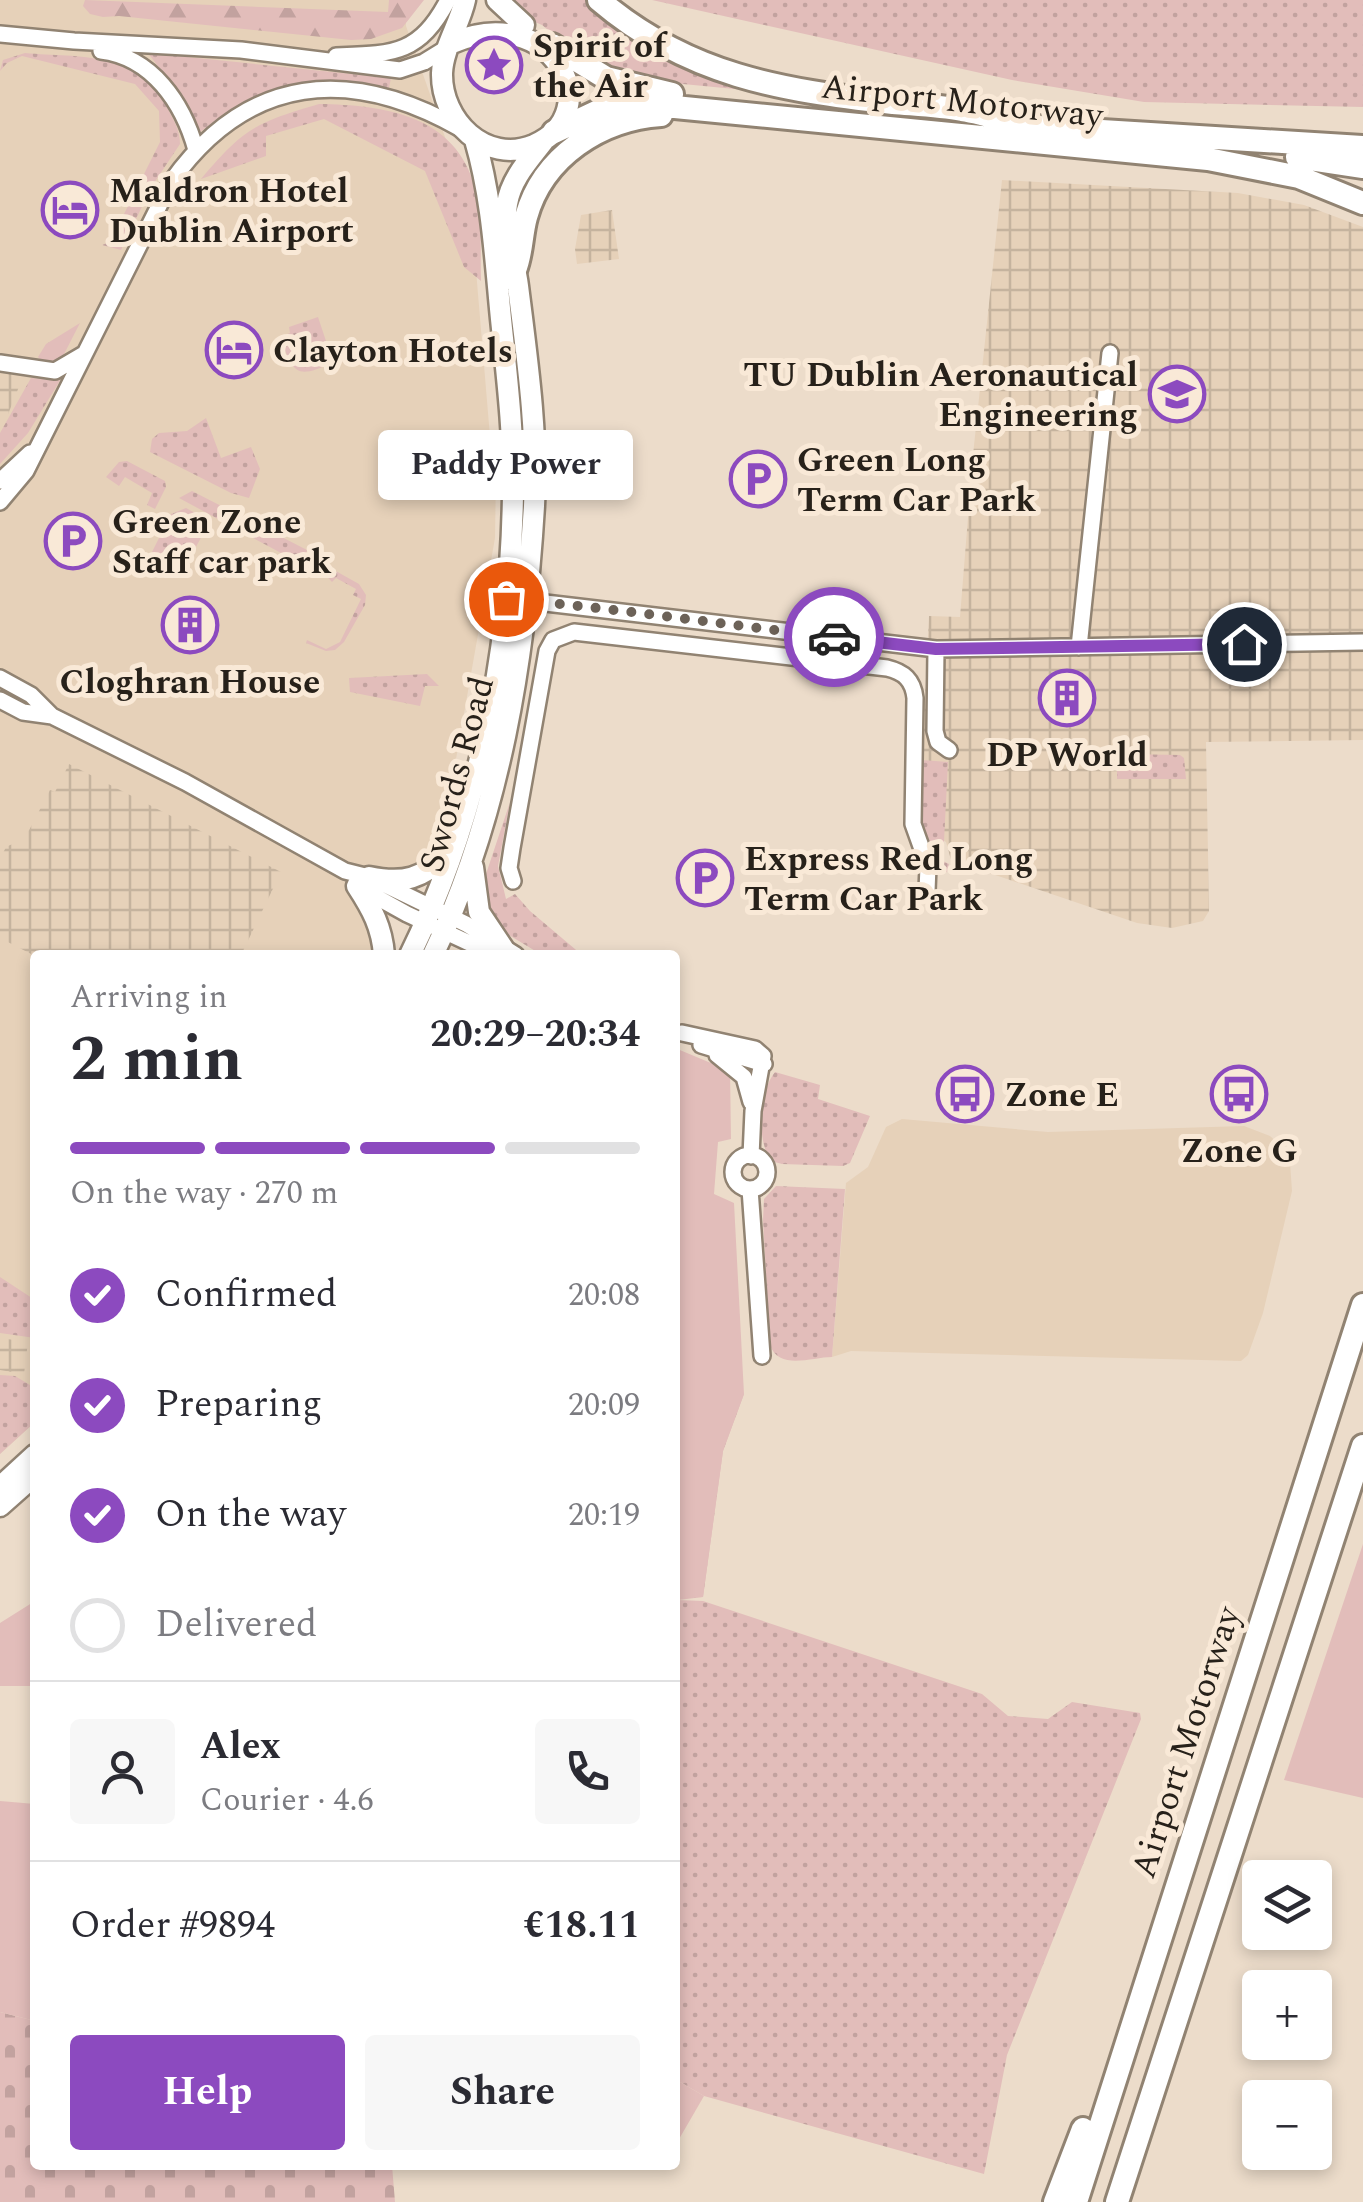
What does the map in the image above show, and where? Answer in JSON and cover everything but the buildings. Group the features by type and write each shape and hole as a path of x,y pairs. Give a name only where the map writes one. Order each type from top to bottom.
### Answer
{"highway":[{"path":"599,0 664,47 743,79 786,89 963,110 1022,126"},
{"name":"Airport Motorway","path":"552,45 606,78 697,100 958,123 1363,147"},
{"name":"Airport Motorway","path":"550,136 583,116 624,104 994,136 1246,166 1300,176 1363,203"},
{"path":"515,270 526,218 542,181 587,137 643,116 735,114"},
{"path":"994,136 1313,158 1363,167"},
{"name":"Airport Motorway","path":"1076,2202 1363,1304"},
{"path":"1117,2202 1363,1446"},
{"path":"1055,2202 1207,1787"}],"main road":[{"path":"466,0 442,77 451,112 468,134 514,149 528,147 550,136 563,117 569,85 552,45 497,0"},
{"path":"451,44 479,26 495,23 530,28"},
{"name":"Swords Road","path":"462,852 506,599 513,490 511,420 492,216 487,179 468,134"},
{"name":"Swords Road","path":"433,950 437,920 509,717 528,600 534,499 532,430 506,203 518,174 550,136"},
{"path":"357,878 412,880 462,852 484,925 503,950"},
{"path":"357,878 375,913 384,950"},
{"name":"Swords Road","path":"414,950 437,920"},
{"path":"0,1488 30,1461"},
{"path":"0,1506 30,1479"}],"street":[{"path":"301,57 384,55 400,51 428,30 448,0"},
{"path":"4,38 206,47 400,70 416,66 451,44"},
{"path":"74,42 130,59 152,73 172,98 196,150"},
{"path":"0,518 5,510 3,500 26,471 171,182 196,150 244,110 267,99 338,89 394,98 428,111 468,134"},
{"path":"0,364 55,371 84,354"},
{"path":"1079,647 1110,354"},
{"path":"0,481 33,451"},
{"path":"506,599 936,649 1363,642"},
{"path":"513,880 509,868 547,651 553,640 574,632 887,668 906,676 914,685 916,698 913,824 928,866 926,891"},
{"path":"936,649 935,730 938,742 948,750"},
{"path":"0,678 31,695 52,716 184,782 437,920 479,931 501,950"},
{"path":"0,700 22,712 52,716"},
{"path":"680,1031 755,1049 763,1056 753,1111 752,1156"},
{"path":"680,1032 744,1077 753,1111"},
{"path":"704,1046 764,1064"},
{"path":"752,1156 762,1160 766,1171 764,1182 750,1189 736,1182 733,1172 741,1158 752,1156"},
{"path":"750,1189 762,1356"}],"shaded area":[{"path":"0,0 406,0 406,26 471,211 496,475 495,538 453,776 437,840 370,950 30,950 30,1427 0,1454"},
{"path":"1002,180 1238,193 1304,205 1363,227 1363,740 1206,742 1209,911 1203,921 1172,928 1137,923 951,860 946,842 919,825 929,616 960,617"},
{"path":"612,210 619,259 577,264 575,249 581,215"},
{"path":"0,369 24,374 5,422 0,423"},
{"path":"69,764 281,872 243,950 30,950 30,953 0,938 0,859 6,847 25,838 50,790 55,792"},
{"path":"902,1119 1048,1132 1244,1126 1270,1136 1290,1163 1292,1191 1263,1313 1248,1355 1241,1361 851,1351 832,1357 846,1183 868,1167 886,1127"},
{"path":"0,1338 28,1342 24,1374 0,1370"}],"green space":[{"path":"85,0 388,12 389,0 424,0 402,28 371,39 351,40 103,17 90,14 83,6"},
{"path":"505,0 592,0 755,91 652,81 586,61 542,25 521,16"},
{"path":"652,0 1363,0 1363,107 1144,102 1012,80"},
{"path":"25,53 86,57 124,66 155,89 174,120 180,144 152,186 121,250 102,245 110,242 160,142 159,111 135,84 22,56 0,71 3,60"},
{"path":"148,53 391,78 389,88 334,83 289,88 247,103 200,132 176,90"},
{"path":"319,104 392,112 414,119 452,144 466,163 478,199 481,281 464,267 425,171 324,119 266,136 266,156 201,179 252,130"},
{"path":"318,317 333,362 311,371 297,370 280,337 290,333 289,327"},
{"path":"80,323 61,360 45,364 38,357 46,344"},
{"path":"64,374 28,433 0,464 0,433 31,378"},
{"path":"206,418 221,458 251,447 260,469 249,498 231,493 150,452 152,439 159,433 187,431"},
{"path":"127,461 165,481 155,509 147,505 152,493 125,477 119,486 106,477 119,462"},
{"path":"192,491 307,550 305,559 281,553 179,498"},
{"path":"186,508 210,521 184,569 174,574 153,564 152,552 171,514"},
{"path":"325,565 359,584 366,595 365,605 344,642 335,650 326,651 306,643 307,640 326,649 340,642 361,599 353,595 356,589 336,578 332,582 317,566"},
{"path":"427,674 439,686 425,686 420,706 350,692 349,678"},
{"path":"1122,754 1180,755 1184,758 1186,779 1117,779 1117,758"},
{"path":"922,760 948,762 943,861 949,864 947,872 932,875 919,832"},
{"path":"510,802 498,866 506,899 515,894 576,950 534,950 504,932 490,907 486,874"},
{"path":"680,1050 730,1071 731,1139 718,1142 714,1194 734,1203 744,1394 723,1451 703,1597 680,1598"},
{"path":"775,1072 820,1085 818,1099 870,1116 850,1163 843,1166 771,1161 763,1141 761,1116"},
{"path":"776,1186 845,1189 832,1357 788,1360 774,1353 770,1345 763,1220 764,1199"},
{"path":"0,1277 30,1297 30,1337 0,1333"},
{"path":"0,1375 15,1376 30,1385 30,1427 0,1454"},
{"path":"680,1390 744,1394 723,1451 703,1597 680,1600"},
{"path":"1363,1544 1363,1798 1284,1780"},
{"path":"680,1600 703,1601 982,1694 1008,1716 1048,1719 1072,1702 1140,1713 1141,1719 1007,2055 984,2174 704,2096 680,2082"},
{"path":"30,1604 30,1686 0,1686 0,1623"},
{"path":"0,1801 30,1804 30,2020 0,2012"},
{"path":"0,2012 30,2020 30,2170 392,2170 395,2202 0,2202"},
{"path":"680,2082 704,2096 680,2137"}],"way so far":[{"path":"506,599 834,637"}],"place":[{"name":"Spirit of the Air","path":"494,65"},
{"name":"Maldron Hotel Dublin Airport","path":"70,210"},
{"name":"Clayton Hotels","path":"234,350"},
{"name":"TU Dublin Aeronautical Engineering","path":"1177,394"},
{"name":"Green Long Term Car Park","path":"758,479"},
{"name":"Green Zone Staff car park","path":"73,541"},
{"name":"Paddy Power","path":"506,599"},
{"name":"Cloghran House","path":"190,625"},
{"name":"DP World","path":"1067,698"},
{"name":"Express Red Long Term Car Park","path":"705,878"},
{"name":"Zone E","path":"965,1094"},
{"name":"Zone G","path":"1239,1094"}],"route":[{"path":"834,637 936,649 1244,644"}]}
